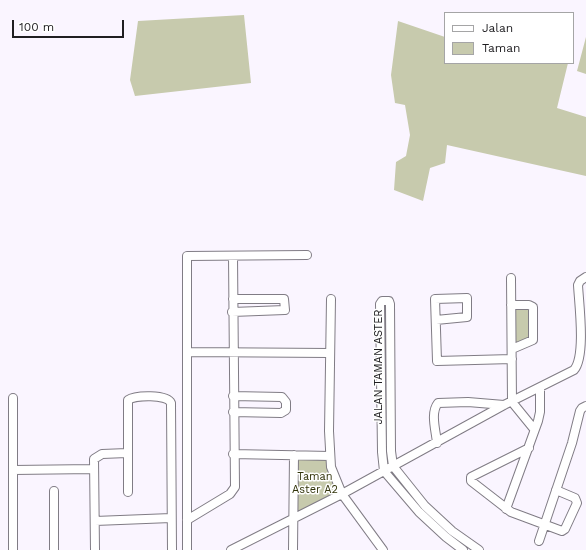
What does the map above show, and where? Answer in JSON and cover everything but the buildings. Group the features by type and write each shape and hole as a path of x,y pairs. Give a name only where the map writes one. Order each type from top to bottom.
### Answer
{"street":[{"path":"187,550 187,256 307,255"},
{"path":"187,520 233,491 235,487 233,454 233,256"},
{"path":"231,550 242,547 574,370 579,362 581,341 578,285 580,281 586,277"},
{"path":"508,404 512,359 511,278"},
{"path":"436,320 467,317 467,298 435,299 437,361 512,359"},
{"path":"232,299 284,299 285,310 232,312"},
{"path":"331,299 331,467 342,494 381,549"},
{"name":"JALAN TAMAN ASTER","path":"384,471 382,452 380,304 382,301 389,302 390,304 391,450 393,466"},
{"path":"511,305 532,306 534,327 533,340 512,349"},
{"path":"187,352 330,353"},
{"path":"506,509 529,448 540,412 540,389"},
{"path":"233,396 282,397 286,402 286,410 281,413 233,412"},
{"path":"128,492 128,400 133,397 165,397 169,399 171,403 172,550"},
{"path":"13,398 13,550"},
{"path":"437,443 434,414 435,407 438,403 468,402 508,404 534,429"},
{"path":"539,541 572,443 580,411 586,406"},
{"path":"529,448 471,477 470,481 506,509 519,516 544,523 562,531 576,508 577,500 556,490"},
{"path":"95,550 94,459 98,455 127,452"},
{"path":"233,454 330,456"},
{"path":"293,550 294,455"},
{"path":"393,466 425,506 452,531 479,550"},
{"path":"13,470 94,469"},
{"path":"384,471 419,512 446,537 463,550"},
{"path":"54,491 54,550"},
{"path":"95,520 171,518"}],"green space":[{"path":"244,15 251,83 135,96 130,80 138,21"},
{"path":"398,21 444,37 444,64 568,64 557,108 586,117 586,176 447,145 445,163 430,168 423,201 394,190 396,162 406,156 410,135 405,105 395,103 391,75"},
{"path":"586,37 586,74 577,71"},
{"path":"513,307 532,307 532,339 513,347"},
{"name":"Taman Aster A2","path":"296,460 329,460 340,493 294,518"}]}
